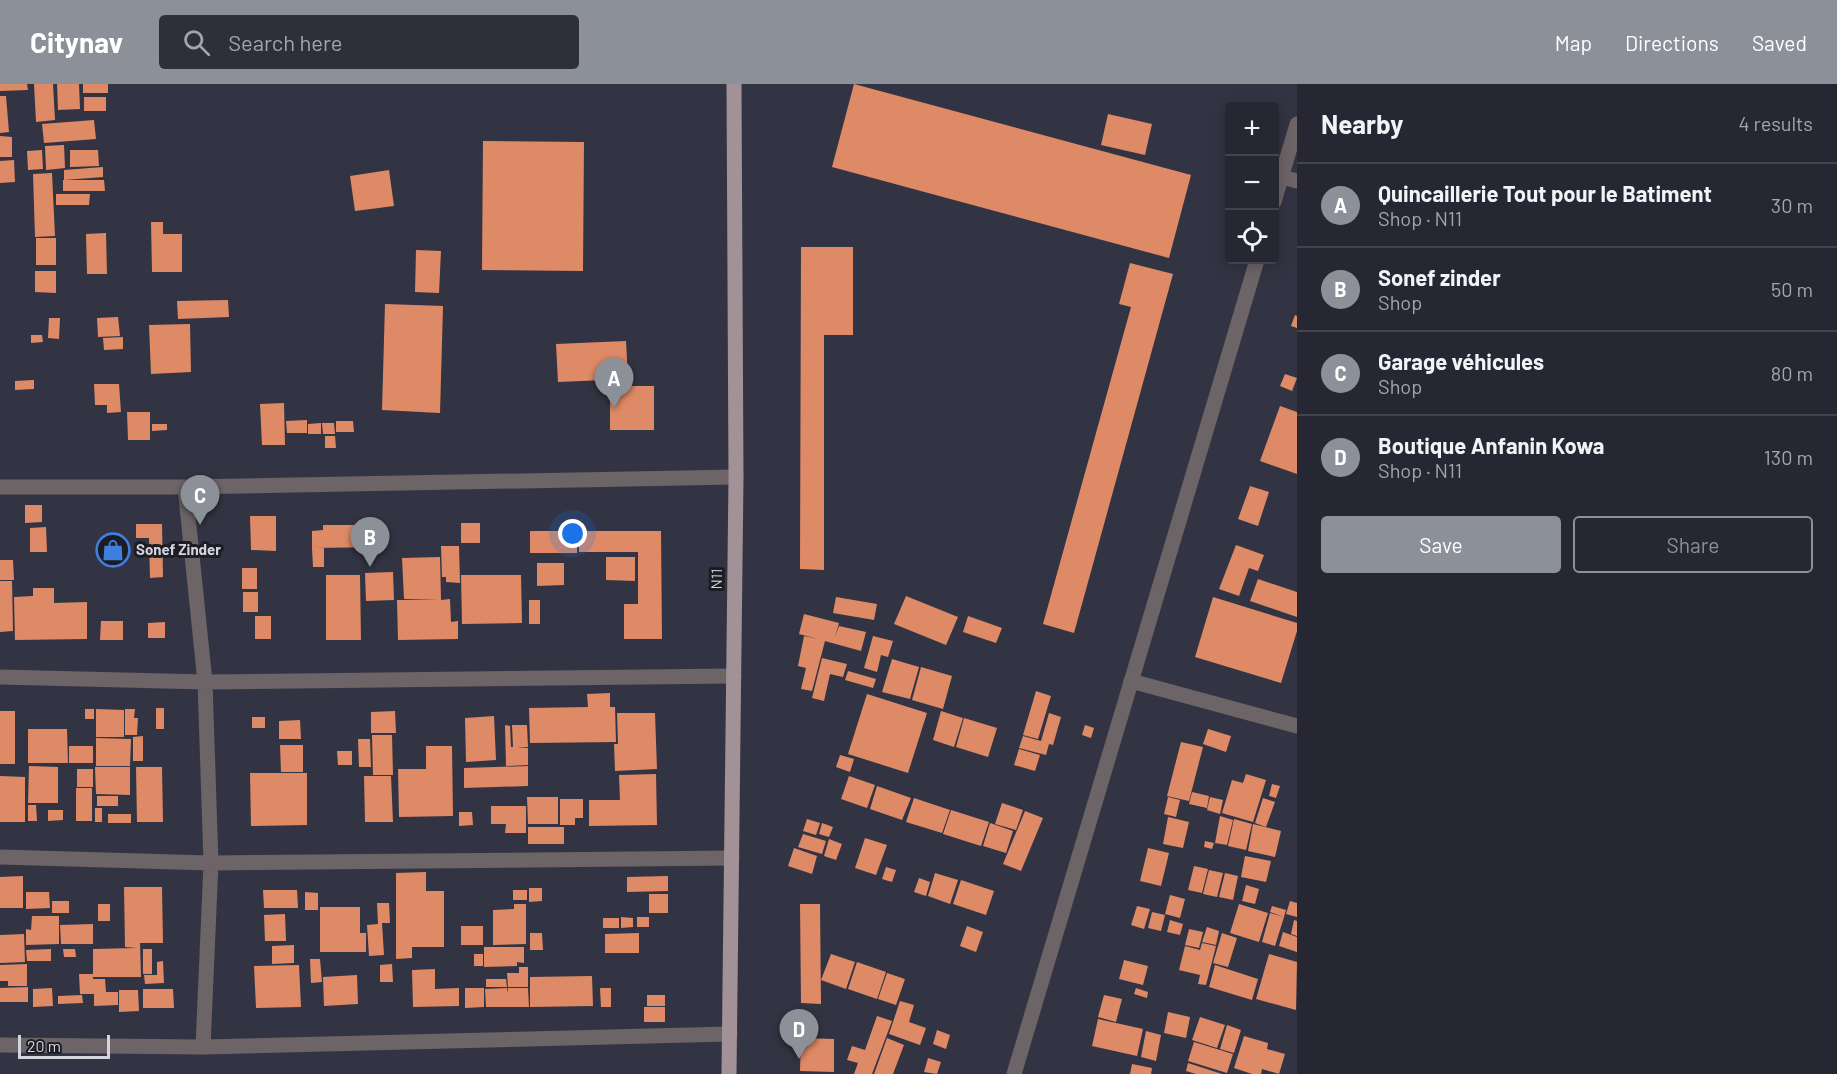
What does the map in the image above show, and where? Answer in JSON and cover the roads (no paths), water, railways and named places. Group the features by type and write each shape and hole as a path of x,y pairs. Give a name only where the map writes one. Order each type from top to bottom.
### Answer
{"main road":[{"name":"N11","path":"729,1074 736,477 734,84"}],"street":[{"path":"1279,196 1290,179 1297,124"},
{"path":"1014,1074 1256,264"},
{"path":"0,488 736,477"},
{"path":"185,487 205,682 211,862 203,1047"},
{"path":"0,677 205,682 734,676"},
{"path":"1131,681 1297,726"},
{"path":"0,857 211,862 732,858"},
{"path":"0,1045 203,1047 730,1034"}],"place":[{"name":"Quincaillerie Tout pour le Batiment","path":"614,408"},
{"name":"Garage véhicules","path":"200,525"},
{"name":"Sonef Zinder","path":"113,550"},
{"name":"Sonef zinder","path":"370,567"},
{"name":"Boutique Anfanin Kowa","path":"799,1059"}]}
